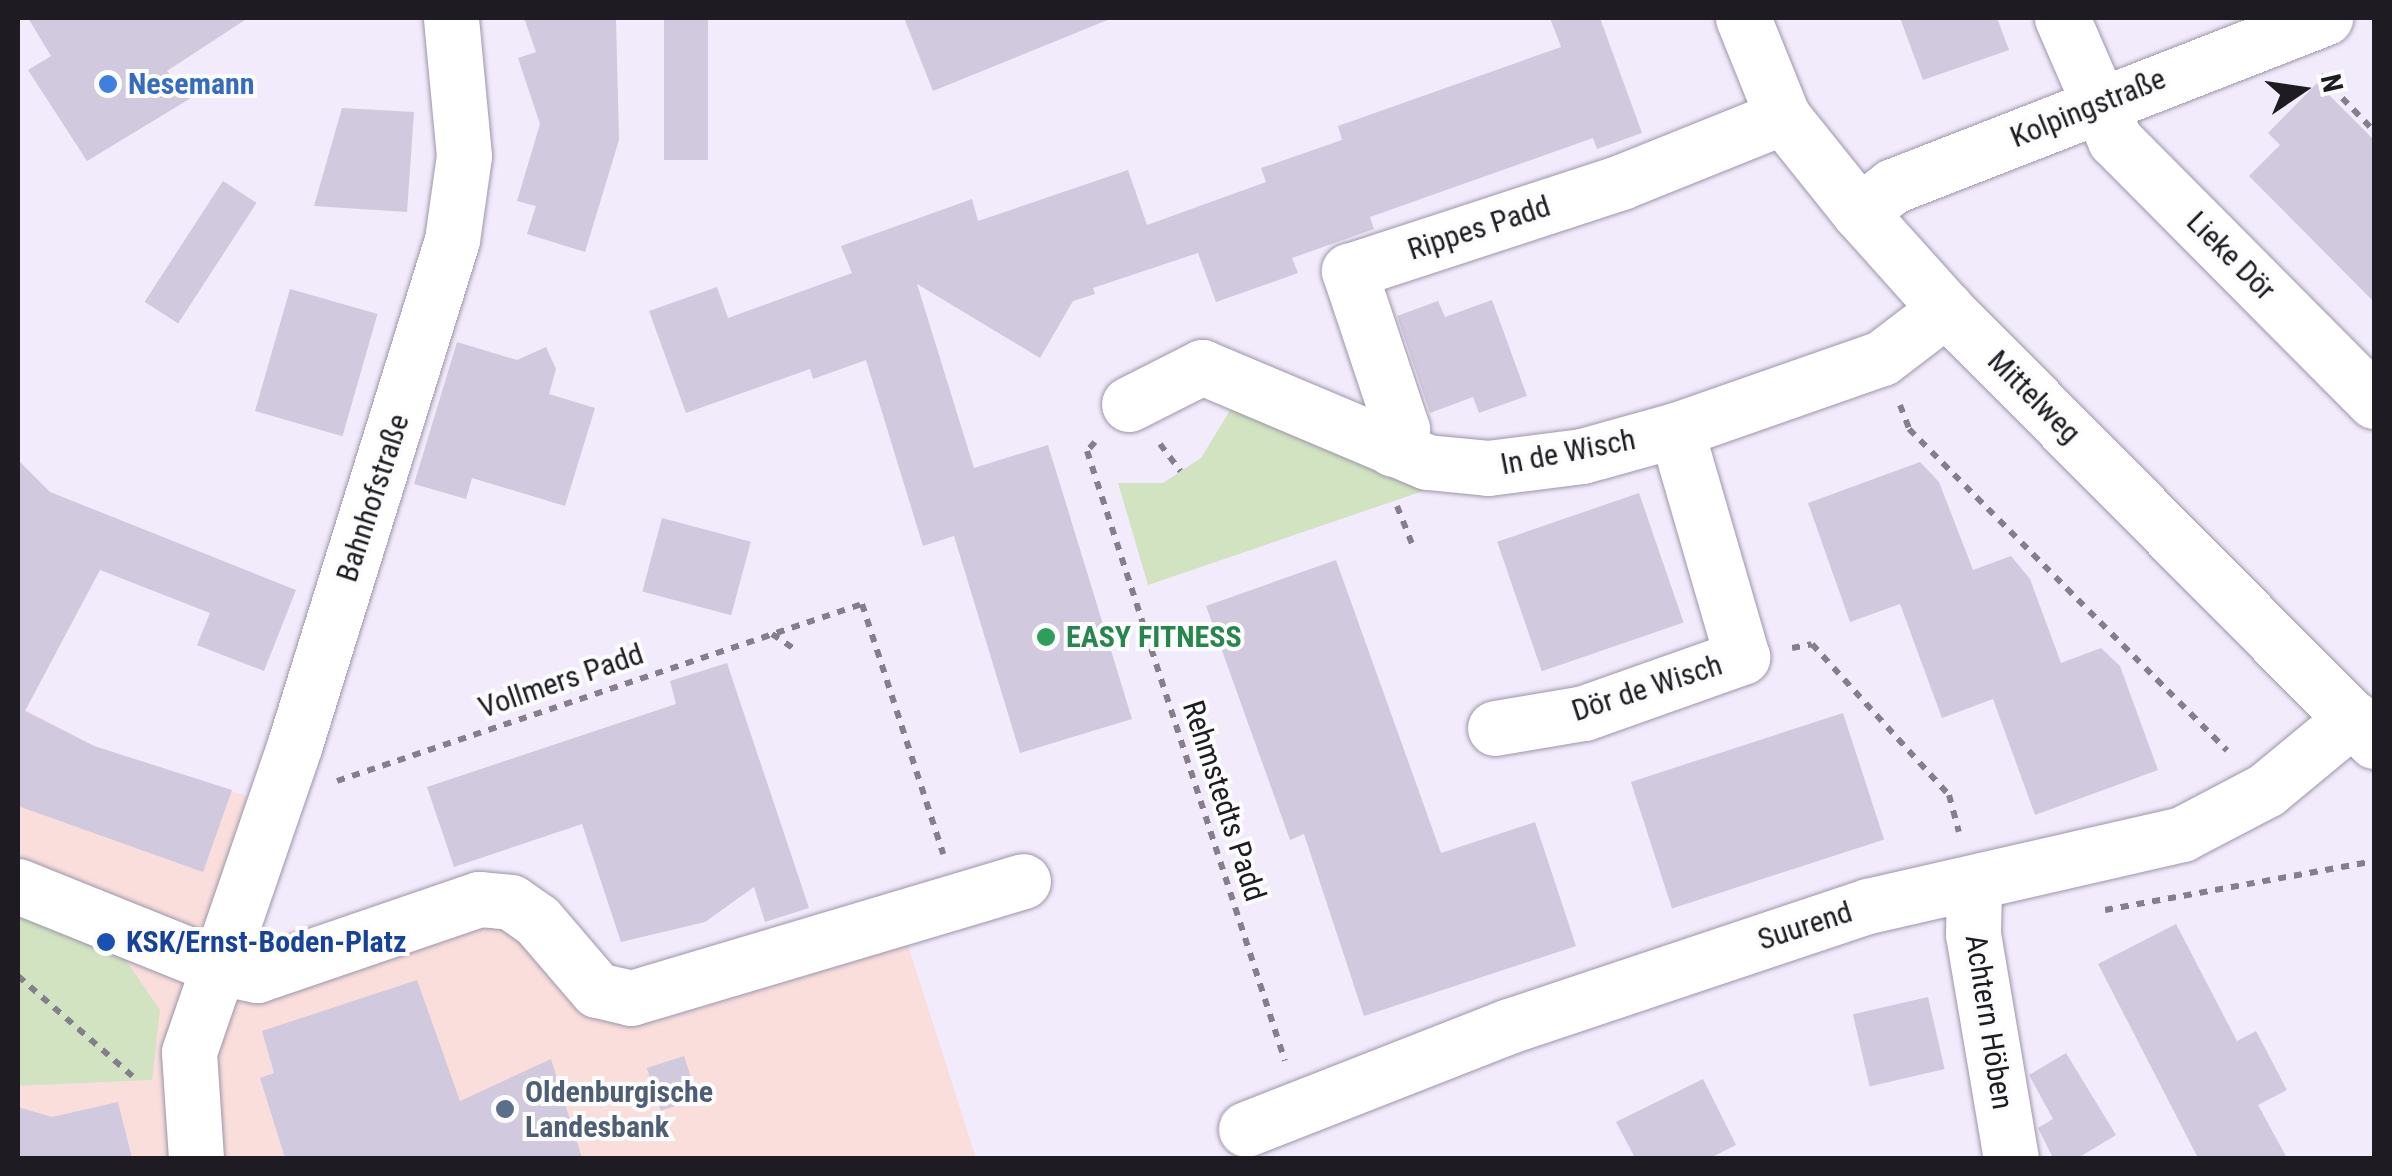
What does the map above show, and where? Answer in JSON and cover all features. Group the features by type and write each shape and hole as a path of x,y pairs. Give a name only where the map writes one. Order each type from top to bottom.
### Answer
{"street":[{"name":"Bahnhofstraße","path":"194,1148 189,1052 274,802 452,240 464,156 451,18"},
{"name":"Mittelweg","path":"1743,18 1784,118 1859,212 1946,310 2364,730"},
{"name":"Lieke Dör","path":"2062,18 2114,140 2374,401"},
{"name":"Kolpingstraße","path":"1859,212 1893,186 2311,22"},
{"name":"Rippes Padd","path":"1394,449 1402,429 1349,271 1621,182 1784,118"},
{"name":"In de Wisch","path":"1130,404 1202,367 1427,462 1488,468 1582,456 1676,430 1882,358 1946,310"},
{"name":"Dör de Wisch","path":"1495,728 1584,712 1742,657 1676,430"},
{"name":"Suurend","path":"1237,1142 1302,1110 1650,976 1868,906 1974,886 2182,834 2266,790 2364,730"},
{"path":"18,886 219,968 257,974 479,898 511,902 537,920 574,972 597,990 631,998 662,994 1023,880"},
{"name":"Achtern Höben","path":"1974,886 1973,934 2011,1158"}],"path":[{"path":"2311,22 2374,132"},
{"path":"1882,358 1909,429 2266,790"},
{"name":"Rehmstedts Padd","path":"1130,404 1088,450 1302,1110"},
{"name":"Vollmers Padd","path":"274,802 862,604 958,900"},
{"path":"770,634 794,649"},
{"path":"1742,657 1812,644 1949,795 1974,886"},
{"path":"2088,913 2374,862"},
{"path":"18,976 194,1148"}],"shaded area":[{"path":"18,706 94,746 247,796 194,1018 482,923 510,929 615,1023 658,1021 908,945 976,1158 18,1158 18,1086 151,1080 18,909"}],"green space":[{"path":"1232,407 1435,487 1148,585 1118,483 1163,483 1201,458"},
{"path":"18,909 125,959 160,1010 152,1080 18,1086"}],"building":[{"name":"Nesemann","path":"28,18 248,18 167,71 191,98 87,161 28,70 51,56"},
{"path":"524,18 616,18 619,140 585,252 527,234 536,206 517,201 540,124 518,58 536,52"},
{"path":"664,18 708,18 708,160 664,160"},
{"path":"904,18 1110,18 1110,19 933,91"},
{"path":"1550,18 1600,18 1642,133 1597,149 1593,138 1370,217 1374,229 1292,258 1298,273 1216,302 1198,253 1093,288 1095,294 1073,301 1040,358 917,284 974,468 1048,445 1132,719 1020,753 954,536 923,546 866,360 813,379 810,369 686,413 649,311 717,287 728,318 852,273 841,246 972,199 978,221 1128,170 1147,225 1266,182 1261,168 1342,140 1338,126 1561,47"},
{"path":"1900,18 1997,18 2009,50 1923,80"},
{"path":"2317,83 2374,140 2374,302 2249,176 2280,145 2268,133"},
{"path":"342,108 414,112 407,212 314,206"},
{"path":"223,181 257,203 178,324 145,302"},
{"path":"290,289 377,314 342,436 255,411"},
{"path":"1492,300 1527,396 1479,413 1473,397 1430,413 1397,316 1438,301 1445,317"},
{"path":"457,342 517,360 546,347 556,369 549,394 595,408 565,506 472,478 466,499 414,484"},
{"path":"18,460 50,492 296,590 264,671 197,645 210,613 100,570 25,711 94,746 232,790 203,872 18,806"},
{"path":"1920,462 1939,482 1973,570 2011,556 2030,579 2061,663 2101,648 2120,666 2158,770 2035,815 1993,699 1942,718 1900,604 1850,622 1808,503"},
{"path":"1639,493 1684,623 1542,671 1497,542"},
{"path":"662,518 751,542 731,615 642,591"},
{"path":"1336,560 1441,853 1535,822 1576,946 1364,1016 1304,834 1290,840 1206,606"},
{"path":"727,663 809,908 765,922 754,887 705,922 621,942 582,824 454,867 427,787 676,704 670,681"},
{"path":"1843,713 1884,839 1672,908 1631,782"},
{"path":"2176,924 2237,1041 2256,1031 2287,1090 2258,1105 2287,1158 2198,1158 2098,964"},
{"path":"417,980 460,1101 551,1059 582,1158 285,1158 260,1078 274,1073 262,1031"},
{"path":"1928,997 1945,1069 1870,1086 1853,1014"},
{"path":"2066,1053 2116,1135 2078,1158 2053,1158 2038,1128 2053,1119 2029,1075"},
{"path":"684,1056 698,1099 661,1111 647,1068"},
{"path":"1703,1079 1736,1145 1710,1158 1635,1158 1616,1122"},
{"path":"118,1102 132,1158 18,1158 18,1107 52,1117"}],"place":[{"name":"Nesemann","path":"108,84"},
{"name":"EASY FITNESS","path":"1046,637"},
{"name":"KSK/Ernst-Boden-Platz","path":"106,942"},
{"name":"Oldenburgische Landesbank","path":"505,1109"}]}
